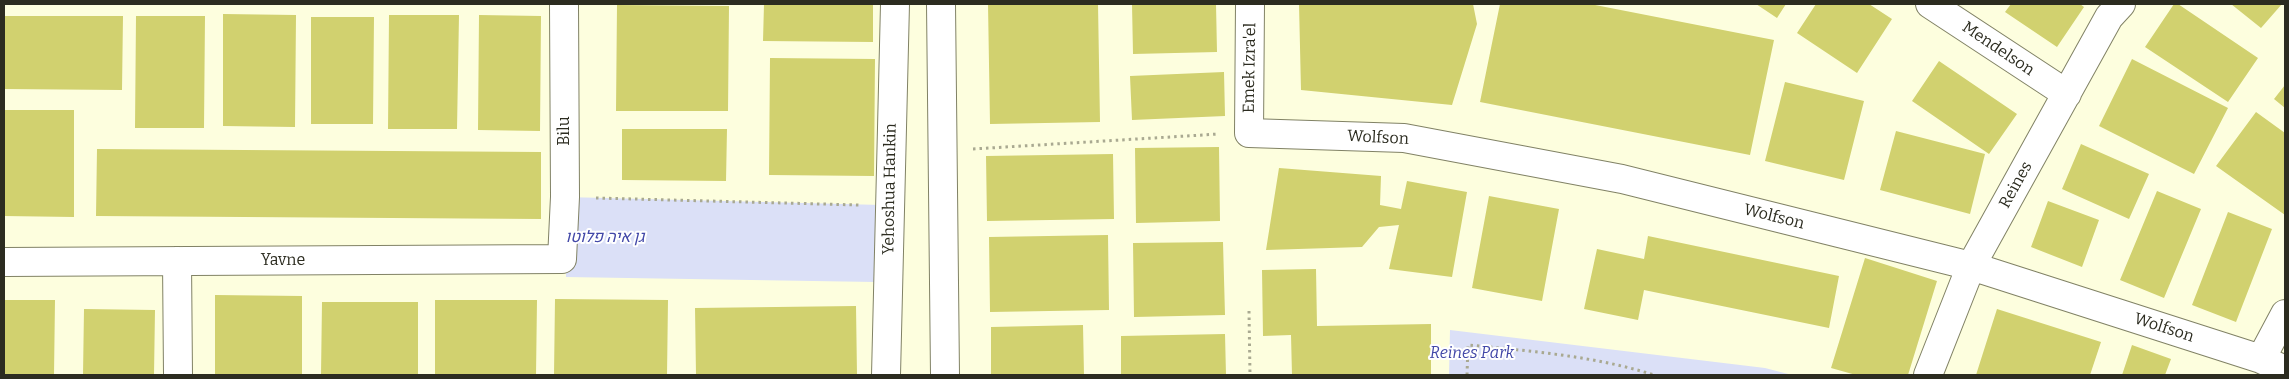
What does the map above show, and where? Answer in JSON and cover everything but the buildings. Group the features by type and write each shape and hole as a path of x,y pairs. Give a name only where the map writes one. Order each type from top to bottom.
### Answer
{"street":[{"name":"Bilu","path":"562,259 565,197 564,4"},
{"name":"Yehoshua Hankin","path":"886,375 895,4"},
{"path":"941,4 945,375"},
{"name":"Emek Izra'el","path":"1249,132 1250,4"},
{"name":"Mendelson","path":"1930,4 2067,94"},
{"name":"Reines","path":"1928,375 1971,266 2109,17 2121,4"},
{"name":"Wolfson","path":"1249,132 1404,138 1622,179 1971,266 2273,364"},
{"name":"Yavne","path":"4,262 562,259"},
{"path":"177,261 178,375"},
{"path":"2273,364 2285,314"}],"path":[{"path":"943,151 1249,132"},
{"path":"565,197 890,204"},
{"path":"1250,311 1250,375"},
{"path":"1467,375 1468,345 1539,352 1625,366 1654,375"}],"green space":[{"name":"גן איה פלוטו","path":"565,197 882,205 875,282 566,277"},
{"name":"Reines Park","path":"1450,330 1765,368 1792,375 1449,375"}]}
